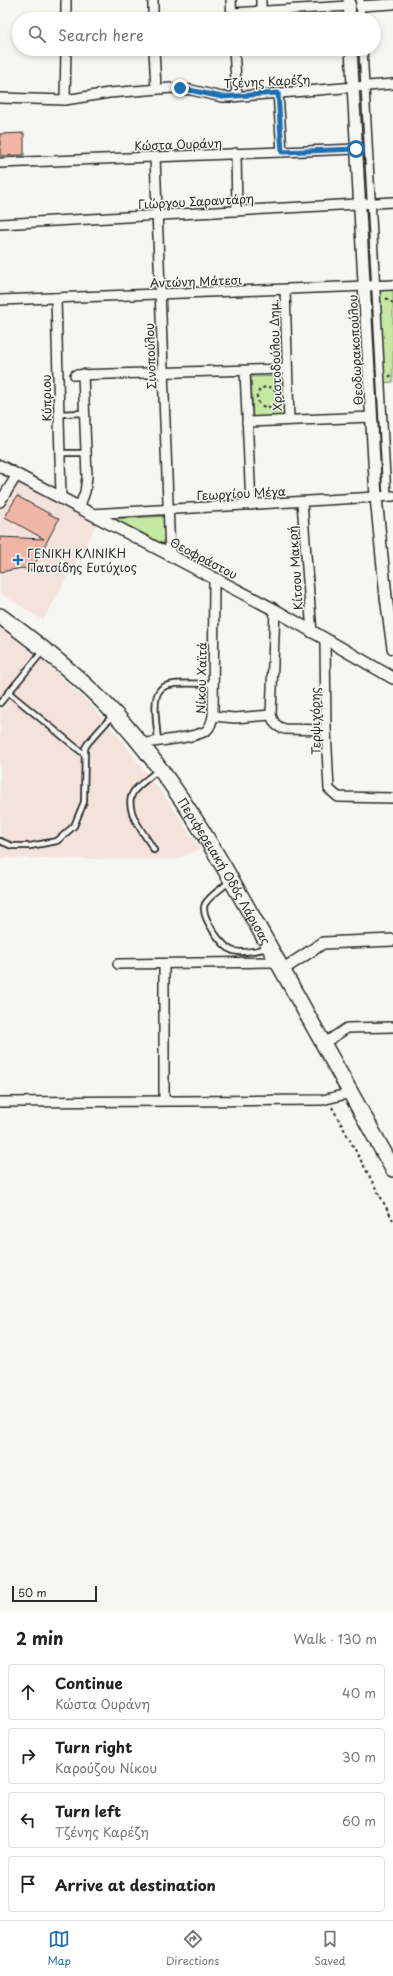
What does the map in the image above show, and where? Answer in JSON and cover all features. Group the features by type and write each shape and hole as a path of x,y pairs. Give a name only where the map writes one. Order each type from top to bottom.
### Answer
{"highway":[{"name":"Περιφερειακή Οδός Λάρισας","path":"0,616 84,683 114,713 159,769 206,836 232,880 393,1169"}],"street":[{"path":"66,0 66,12"},
{"path":"153,0 153,12"},
{"path":"231,0 232,12"},
{"path":"261,0 261,11"},
{"path":"255,12 349,3"},
{"path":"360,3 393,4"},
{"path":"65,100 66,56"},
{"path":"154,56 156,89"},
{"path":"234,56 237,96"},
{"name":"Θεοδωρακοπούλου","path":"351,56 356,149 365,204 369,286 372,417 385,497 386,597 393,648"},
{"path":"363,56 365,86 365,204"},
{"name":"Τζένης Καρέζη","path":"0,98 65,100 109,93 180,88 222,97 393,84"},
{"path":"278,93 282,152"},
{"name":"Κώστα Ουράνη","path":"0,163 356,149"},
{"path":"236,153 237,211"},
{"name":"Σινοπούλου","path":"155,157 170,555"},
{"name":"Γιώργου Σαραντάρη","path":"0,224 393,202"},
{"name":"Αντώνη Μάτεσι","path":"0,300 393,285"},
{"path":"369,286 385,497"},
{"name":"Χριστοδούλου Δημ.","path":"285,290 286,369 289,420"},
{"name":"Κύπριου","path":"56,298 60,498"},
{"path":"79,508 86,484 86,453 84,413 79,375 286,369"},
{"path":"245,370 251,505"},
{"path":"247,422 372,417"},
{"name":"Θεοφράστου","path":"0,466 275,610 312,633 393,678"},
{"path":"0,502 17,475"},
{"name":"Γεωργίου Μέγα","path":"91,514 385,497"},
{"name":"Κίτσου Μακρή","path":"302,502 312,633"},
{"name":"Νίκου Χαϊτά","path":"140,744 196,735 206,731 211,725 214,716 214,579"},
{"path":"275,610 271,715 274,723 279,728 326,730"},
{"name":"Τερψιχόρης","path":"325,640 328,784 333,794 338,797 393,798"},
{"path":"214,716 235,718 271,715"},
{"path":"118,964 280,966 323,943 393,940"},
{"path":"164,964 164,1100"},
{"path":"323,1044 347,1028 393,1027"},
{"path":"0,1102 328,1099 351,1093"}],"lane":[{"path":"58,414 84,413"},
{"path":"59,453 86,453"},
{"path":"0,703 44,650"},
{"path":"158,740 155,710 155,700 158,691 164,685 172,683 213,684"},
{"path":"8,692 84,754"},
{"path":"0,841 12,846 30,846 57,841 74,826 84,802 84,754 88,743 114,713"},
{"path":"154,850 133,814 130,801 135,790 159,769"},
{"path":"232,880 205,904 203,911 205,919 228,949 240,952 270,948"}],"path":[{"path":"264,387 274,388 278,400 274,405 268,408 263,407 259,404 257,394 264,387"},
{"path":"328,1099 393,1220"}],"shaded area":[{"path":"17,481 97,524 43,620 0,593 0,509"},
{"path":"0,627 49,666 89,703 118,736 169,802 200,849 175,860 0,858"}],"green space":[{"path":"393,290 393,382 381,383 376,291"},
{"path":"284,376 286,417 253,418 251,377"},
{"path":"167,516 167,546 116,519"}],"building":[{"path":"24,133 24,155 0,156 0,134"},
{"path":"17,496 59,519 31,571 23,568 0,572 0,537 44,539 5,517"}],"place":[{"name":"ΓΕΝΙΚΗ ΚΛΙΝΙΚΗ Πατσίδης Ευτύχιος","path":"18,560"}],"route":[{"path":"180,88 222,97 278,93 282,152 356,149"}]}
